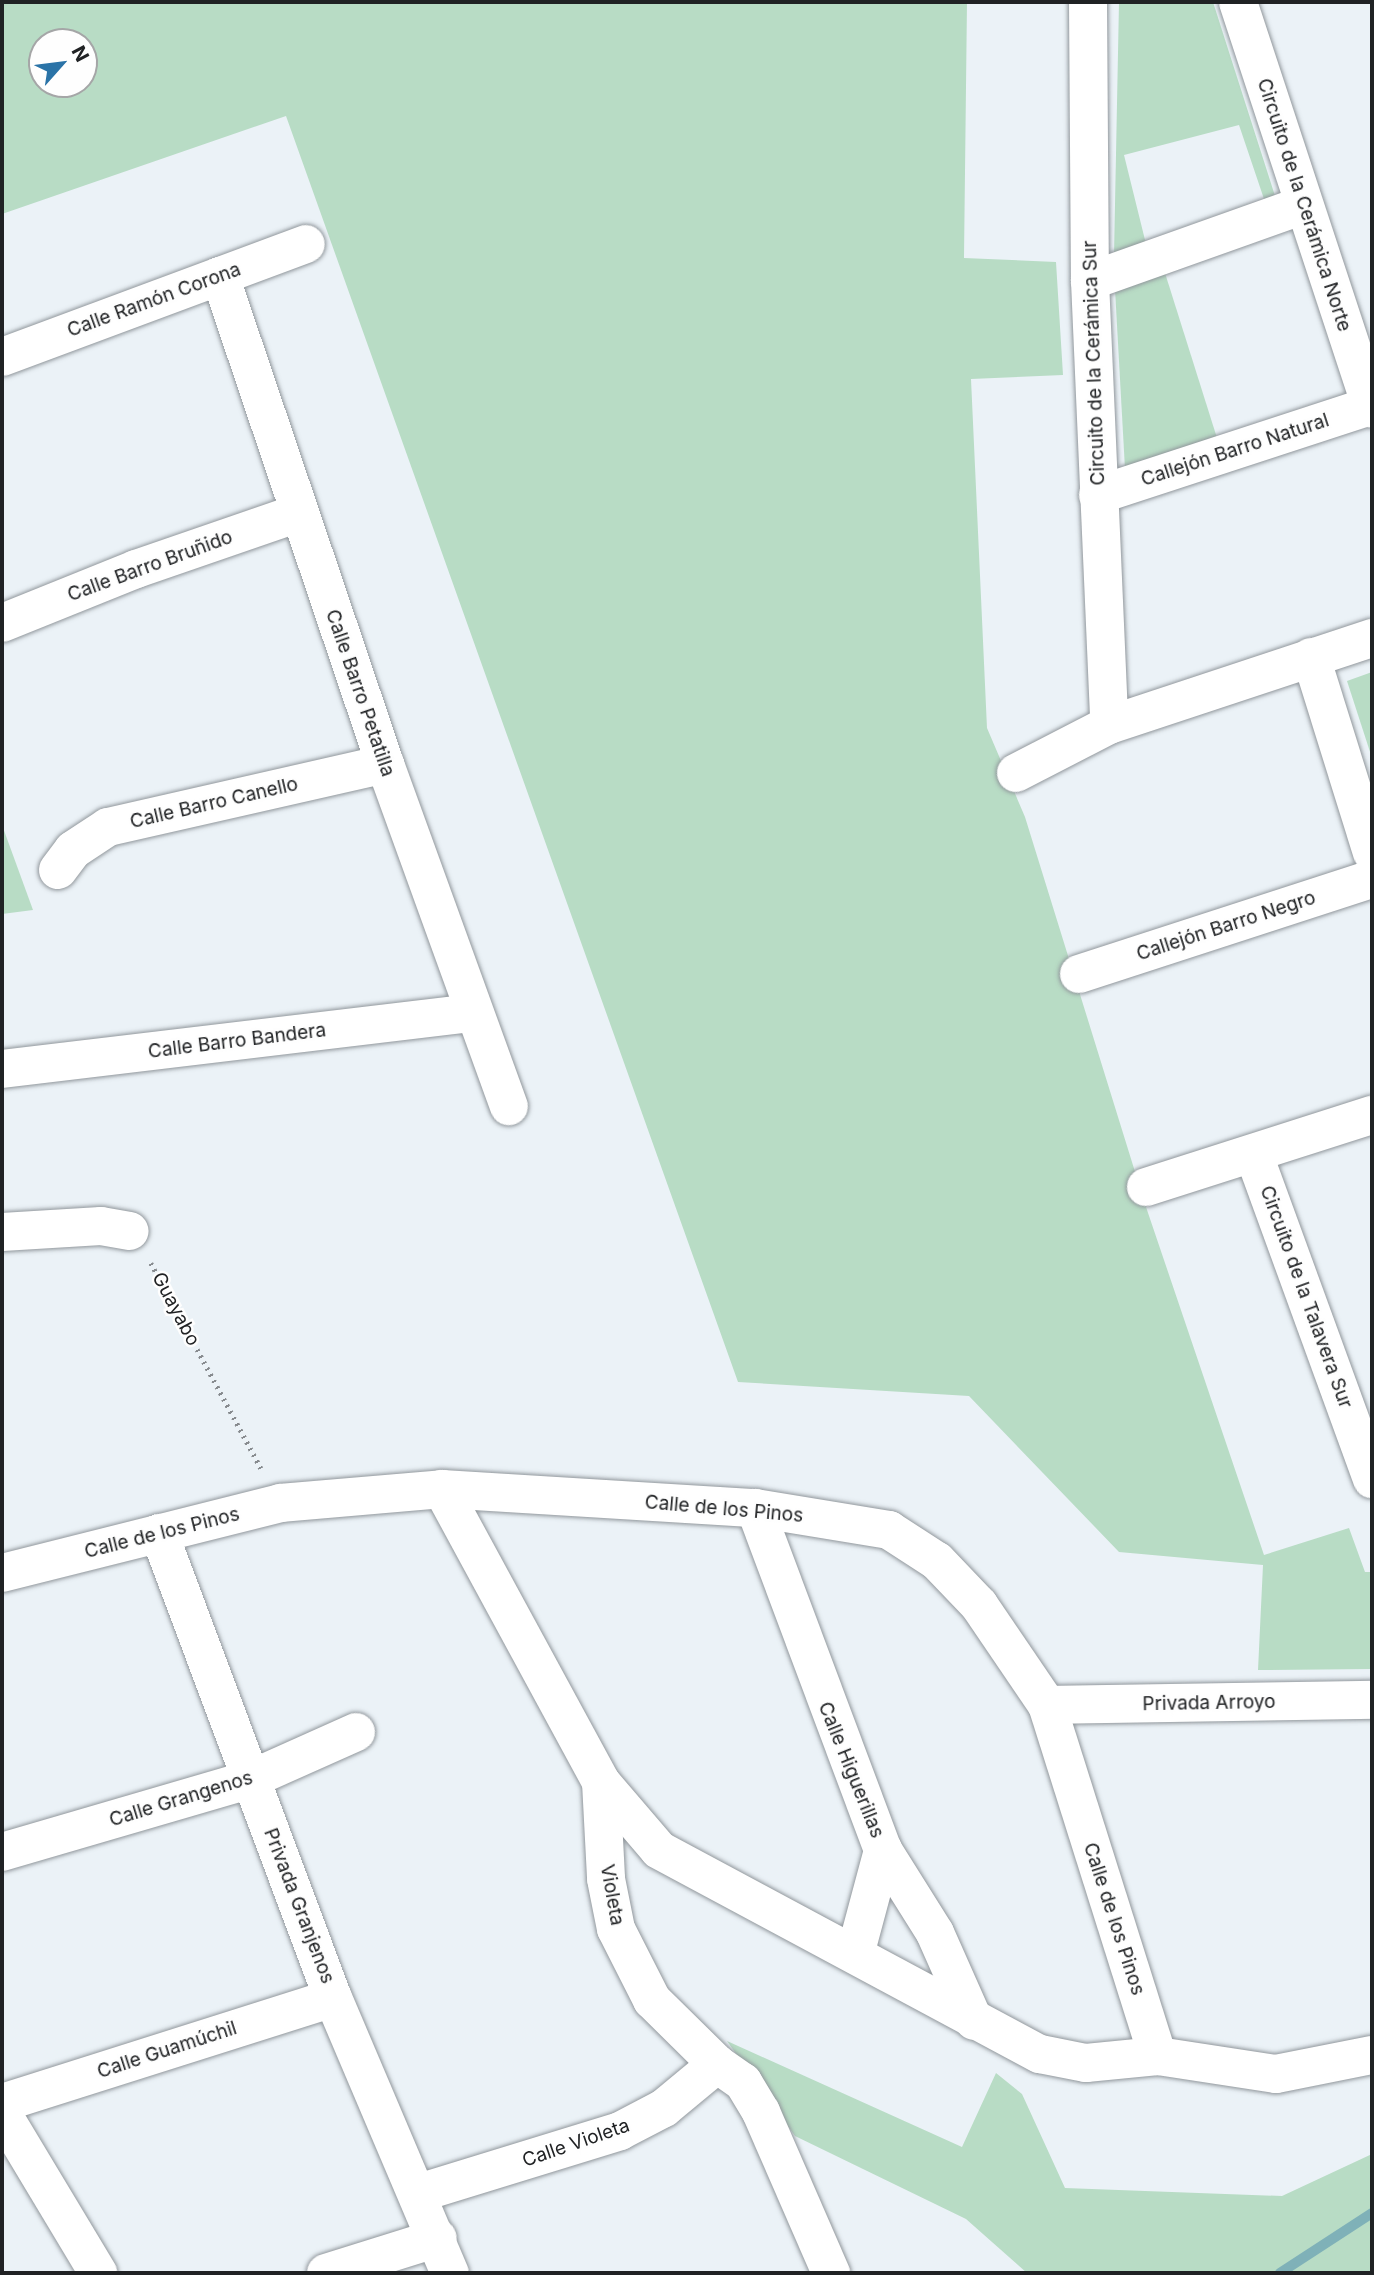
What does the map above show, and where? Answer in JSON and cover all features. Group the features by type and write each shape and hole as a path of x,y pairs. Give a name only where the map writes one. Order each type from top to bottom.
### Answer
{"street":[{"name":"Circuito de la Cerámica Sur","path":"1088,2 1090,281 1108,725"},
{"name":"Circuito de la Cerámica Norte","path":"1238,2 1372,407"},
{"path":"1090,281 1303,205"},
{"name":"Calle Ramón Corona","path":"2,357 306,244"},
{"name":"Calle Barro Petatilla","path":"220,276 385,764 472,1013 509,1107"},
{"name":"Callejón Barro Natural","path":"1098,495 1372,407"},
{"name":"Calle Barro Bruñido","path":"2,623 136,569 299,513"},
{"path":"1016,773 1108,725 1372,638"},
{"path":"1311,657 1372,853"},
{"name":"Calle Barro Canello","path":"58,870 72,850 108,827 385,764"},
{"name":"Callejón Barro Negro","path":"1079,974 1372,879"},
{"name":"Calle Barro Bandera","path":"2,1069 472,1013"},
{"path":"1146,1187 1254,1155 1372,1115"},
{"name":"Circuito de la Talavera Sur","path":"1254,1155 1372,1479"},
{"path":"2,1233 101,1226 130,1231"},
{"name":"Calle de los Pinos","path":"2,1573 280,1503 442,1489 755,1508 889,1530 937,1562 979,1605 1047,1705 1158,2056"},
{"name":"Violeta","path":"442,1489 601,1783 606,1879 616,1929 652,2000 717,2064 743,2082 761,2112 831,2273"},
{"name":"Calle Higuerillas","path":"755,1508 830,1718 883,1850 935,1933 974,2021"},
{"name":"Privada Granjenos","path":"159,1533 333,1998 444,2256"},
{"name":"Privada Arroyo","path":"1047,1705 1372,1700"},
{"name":"Calle Grangenos","path":"2,1852 251,1779 356,1732"},
{"path":"601,1783 659,1850 856,1951 974,2021 1041,2054 1086,2063 1158,2056 1276,2074 1372,2055"},
{"path":"606,1879 659,1850"},
{"path":"856,1951 883,1850"},
{"name":"Calle Guamúchil","path":"2,2103 333,1998"},
{"name":"Calle Violeta","path":"419,2193 620,2131 664,2108 717,2064"},
{"path":"2,2113 98,2273"},
{"path":"326,2273 444,2256"}],"path":[{"name":"Guayabo","path":"130,1231 280,1503"}],"green space":[{"path":"2,2 967,2 964,258 1056,262 1063,375 971,379 987,728 1025,817 1145,1204 1264,1555 1349,1528 1365,1572 1372,1572 1372,1669 1258,1670 1263,1565 1119,1552 969,1396 738,1382 286,116 2,214"},
{"path":"1119,2 1213,2 1275,196 1264,199 1239,125 1124,155 1146,244 1114,255"},
{"path":"1165,273 1217,438 1125,469 1115,289"},
{"path":"1372,672 1372,758 1347,681"},
{"path":"2,825 33,910 2,914"},
{"path":"727,2041 962,2147 996,2073 1022,2094 1065,2188 1282,2196 1372,2154 1372,2273 1027,2273 966,2219 795,2136"}],"waterway":[{"path":"1280,2273 1372,2213"}]}
